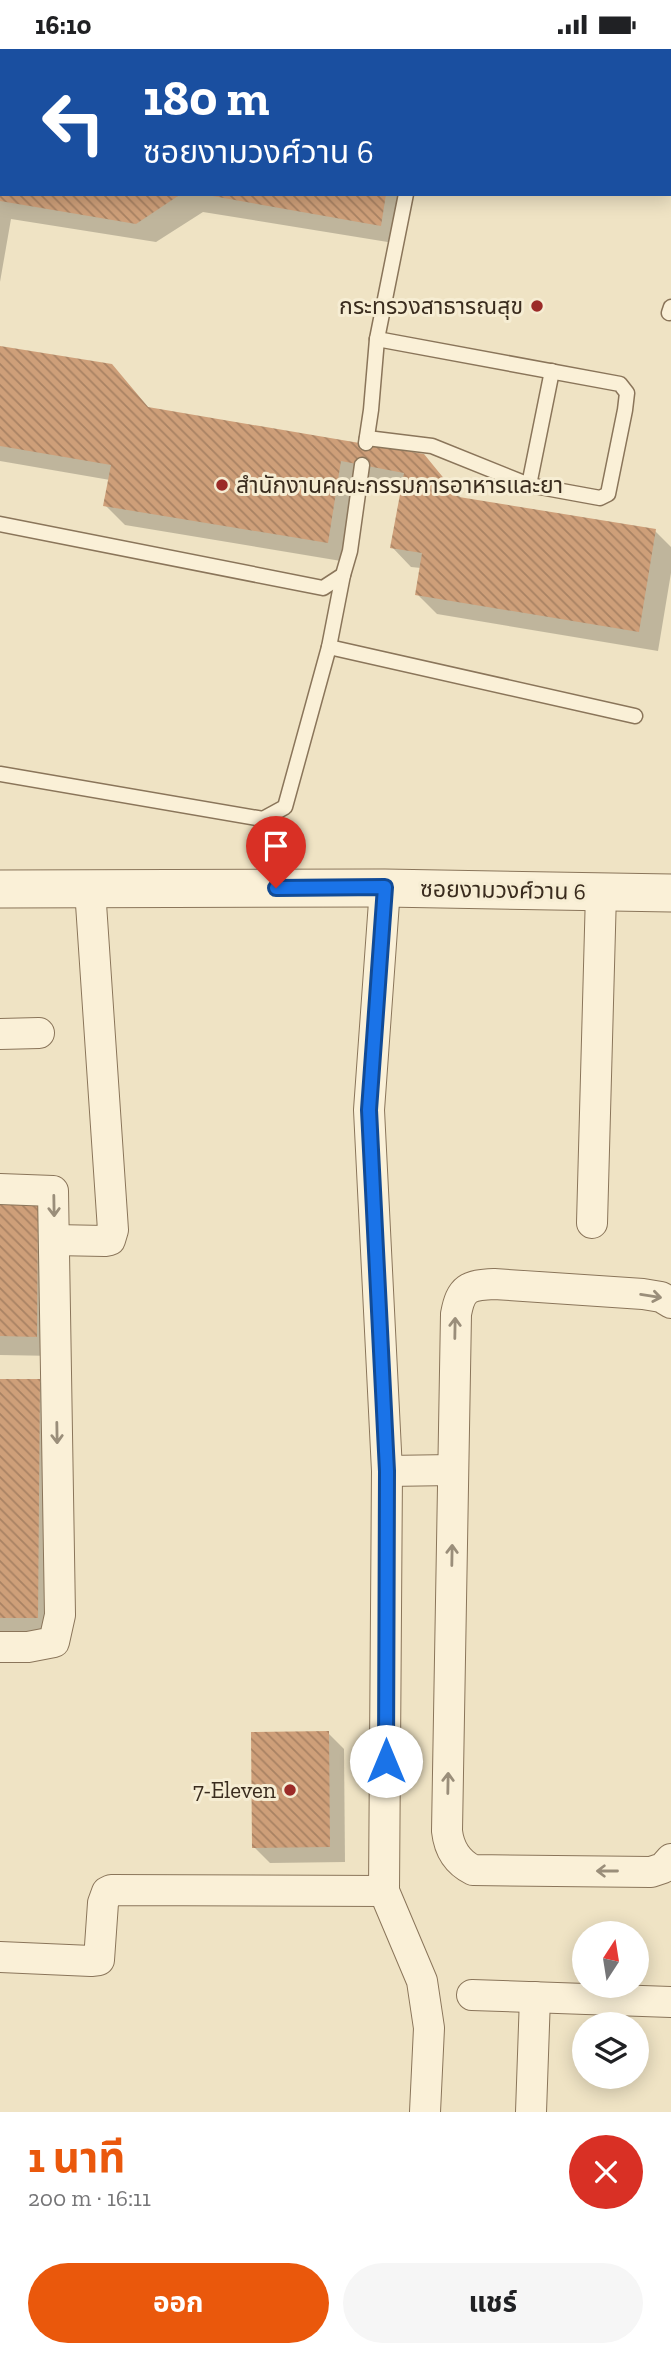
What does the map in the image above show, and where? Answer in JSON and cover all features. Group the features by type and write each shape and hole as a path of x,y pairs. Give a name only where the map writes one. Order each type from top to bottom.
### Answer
{"street":[{"name":"ซอยงามวงศ์วาน 6","path":"0,889 385,887 671,893"},
{"path":"385,887 369,1110 387,1471 384,1891 422,1980 429,2028 425,2112"},
{"path":"54,1240 105,1241 110,1240 113,1230 90,889"},
{"path":"592,1223 601,893"},
{"path":"0,1034 39,1033"},
{"path":"0,1189 53,1191 60,1615 54,1642 28,1647 0,1647"},
{"path":"671,1303 660,1297 643,1294 494,1284 474,1285 459,1299 456,1314 447,1831 452,1850 464,1866 485,1871 651,1872 663,1868 671,1859"},
{"path":"387,1471 453,1470"},
{"path":"0,1957 99,1960 103,1903 107,1892 111,1890 384,1891"},
{"path":"472,1995 671,2001"},
{"path":"531,2112 535,1997"}],"lane":[{"path":"377,339 620,384 626,393 608,494 600,498 529,485 432,446 366,441 377,339 406,196"},
{"path":"529,485 552,371"},
{"path":"0,774 263,819 285,807 330,646 342,575 350,551 362,465"},
{"path":"0,524 323,588 342,575"},
{"path":"330,646 635,716"}],"building":[{"path":"0,196 178,196 136,224 0,201"},
{"path":"212,196 386,196 381,226"},
{"name":"สำนักงานคณะกรรมการอาหารและยา","path":"0,346 112,364 148,407 424,454 459,497 656,529 639,632 415,595 422,553 390,548 404,473 341,461 328,543 103,506 111,465 0,446"},
{"path":"0,1205 38,1205 37,1337 0,1336"},
{"path":"0,1379 40,1379 38,1618 0,1618"},
{"name":"7-Eleven","path":"329,1731 330,1847 252,1848 251,1732"}],"place":[{"name":"กระทรวงสาธารณสุข","path":"537,306"},
{"name":"สำนักงานคณะกรรมการอาหารและยา","path":"222,485"},
{"name":"7-Eleven","path":"290,1790"}],"route":[{"path":"276,888 385,887 369,1110 387,1471 386,1761"}]}
